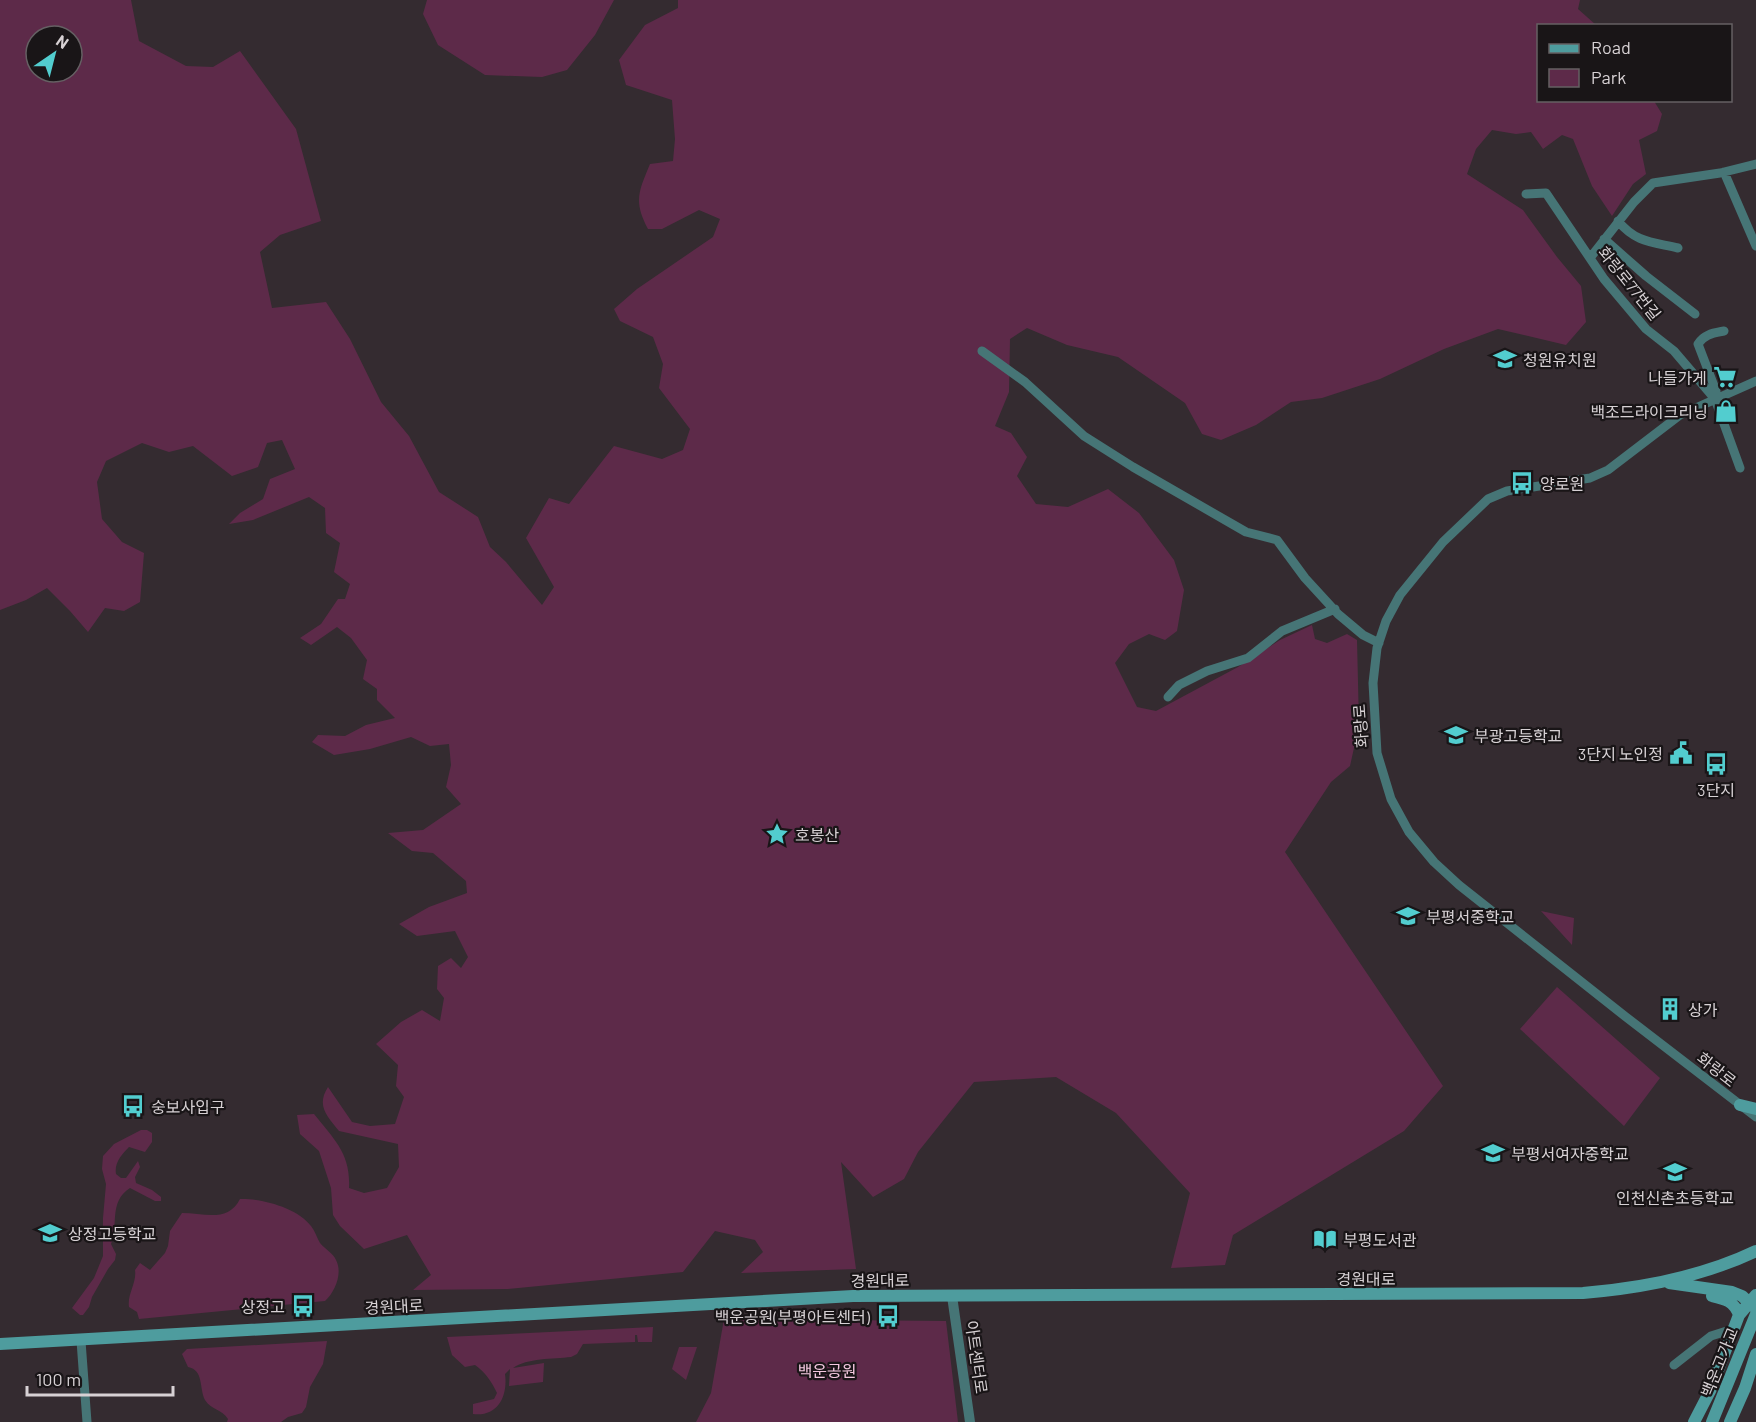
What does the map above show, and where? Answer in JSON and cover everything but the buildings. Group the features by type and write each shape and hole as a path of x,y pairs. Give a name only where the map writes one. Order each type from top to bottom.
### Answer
{"main road":[{"path":"1740,1105 1756,1109"},
{"name":"경원대로","path":"0,1344 853,1296 1583,1293 1665,1283 1735,1261 1756,1251"},
{"path":"1665,1283 1732,1292 1754,1306 1739,1315 1710,1391 1694,1422"},
{"path":"1665,1283 1728,1300 1733,1303 1739,1315"},
{"name":"백운고가교","path":"1712,1422 1754,1306"},
{"path":"1730,1422 1756,1354"}],"street":[{"path":"1590,258 1618,221 1653,183 1724,172 1756,164"},
{"path":"1724,172 1756,246"},
{"name":"화랑로77번길","path":"1526,194 1546,193 1604,279 1646,329 1674,351 1715,399"},
{"path":"1618,221 1627,232 1636,238 1678,248"},
{"path":"1604,239 1646,276 1695,314"},
{"path":"1724,331 1707,335 1698,344 1716,391 1715,399 1740,468"},
{"path":"982,351 1025,382 1084,436 1246,532 1277,540 1305,578 1335,609 1363,635 1379,643"},
{"name":"화랑로","path":"1756,381 1680,415 1608,470 1590,478 1508,491 1488,499 1443,542 1400,595 1386,621 1379,643 1373,683 1377,753 1391,799 1409,832 1434,862 1459,885 1756,1117"},
{"path":"1168,697 1179,685 1207,671 1248,658 1282,631 1335,609"},
{"name":"아트센터로","path":"952,1296 970,1422"},
{"path":"1674,1365 1711,1336 1733,1329"},
{"path":"81,1341 87,1422"}],"green space":[{"path":"0,0 131,0 139,41 186,66 213,67 240,51 296,129 321,221 280,235 260,252 272,308 326,302 350,339 381,402 409,436 439,492 478,517 490,547 506,562 542,605 554,587 526,538 549,498 569,504 614,446 662,459 683,450 690,429 659,388 663,364 653,337 620,321 614,309 637,289 713,237 720,219 699,210 662,229 648,229 640,211 639,196 650,164 673,161 675,139 672,100 626,85 619,60 645,25 678,8 678,0 1580,0 1578,9 1595,24 1537,24 1537,102 1655,102 1662,114 1657,131 1639,140 1646,174 1633,184 1612,216 1592,186 1573,139 1562,135 1543,149 1531,132 1516,134 1492,130 1476,149 1467,174 1523,210 1581,286 1586,322 1566,345 1498,329 1444,349 1380,379 1322,398 1291,402 1256,425 1221,440 1202,434 1185,403 1118,357 1067,345 1027,328 1010,339 1009,392 995,426 1011,433 1027,457 1017,476 1036,504 1068,507 1108,489 1139,513 1174,560 1184,590 1177,631 1165,640 1149,634 1129,644 1115,663 1137,707 1156,711 1238,667 1280,640 1312,625 1315,639 1327,643 1347,634 1357,640 1359,725 1350,766 1331,782 1285,852 1443,1086 1404,1131 1233,1235 1225,1265 1171,1268 1190,1193 1116,1113 1056,1077 974,1082 918,1152 904,1179 873,1197 841,1162 856,1269 741,1273 763,1252 755,1240 715,1231 683,1272 508,1289 413,1290 431,1275 407,1235 364,1249 340,1226 333,1215 331,1188 319,1151 300,1134 297,1115 314,1114 334,1139 344,1156 349,1176 349,1188 364,1193 387,1188 399,1167 398,1144 339,1131 324,1110 323,1100 328,1087 352,1122 370,1126 395,1124 404,1097 396,1086 398,1065 376,1044 401,1022 422,1010 440,1021 444,998 437,989 438,966 451,958 461,968 468,957 455,931 417,936 399,924 429,907 467,893 466,881 433,853 412,851 388,833 423,830 461,804 446,787 451,765 449,744 430,746 411,737 370,749 334,755 312,742 318,735 345,736 366,725 395,718 377,700 377,689 363,679 367,660 351,638 337,627 311,645 300,638 321,624 338,599 345,599 350,584 334,572 340,543 326,533 325,508 309,497 253,520 229,524 240,513 263,499 270,479 295,469 282,440 267,443 258,467 232,476 193,446 169,452 142,443 106,461 97,482 102,519 122,542 144,553 140,602 124,611 105,608 88,632 47,588 26,600 0,610"},
{"path":"427,0 614,0 595,35 567,70 542,77 485,75 438,45 423,14"},
{"path":"1541,911 1574,918 1572,945"},
{"path":"1557,987 1660,1078 1624,1126 1520,1029"},
{"path":"141,1130 152,1133 152,1142 145,1152 129,1147 117,1162 116,1174 121,1178 126,1178 138,1161 140,1167 135,1177 136,1183 152,1190 161,1197 161,1201 155,1201 130,1188 123,1194 116,1207 111,1244 116,1254 115,1260 92,1297 89,1307 83,1315 80,1315 72,1308 94,1278 103,1256 106,1184 102,1169 103,1156 114,1144"},
{"path":"240,1199 258,1200 278,1205 297,1214 311,1226 320,1243 333,1255 338,1265 337,1282 329,1297 325,1301 139,1319 137,1312 129,1307 135,1270 140,1263 150,1270 165,1253 170,1231 182,1213 222,1214 235,1206"},
{"name":"백운공원","path":"724,1319 946,1321 958,1422 696,1422 711,1393"},
{"path":"653,1327 652,1342 638,1342 637,1335 635,1335 635,1342 583,1344 577,1354 571,1357 533,1361 513,1368 544,1363 543,1382 509,1386 510,1369 505,1374 505,1390 500,1403 489,1412 482,1414 473,1414 473,1404 494,1399 497,1393 479,1368 475,1365 465,1367 452,1355 447,1337"},
{"path":"327,1341 323,1364 310,1387 306,1407 302,1413 288,1417 281,1422 227,1422 226,1416 205,1400 197,1372 188,1367 182,1354 187,1349"},
{"path":"679,1347 697,1347 686,1380 672,1369"}],"place":[{"name":"청원유치원","path":"1505,359"},
{"name":"나들가게","path":"1725,377"},
{"name":"백조드라이크리닝","path":"1726,411"},
{"name":"양로원","path":"1522,483"},
{"name":"부광고등학교","path":"1456,735"},
{"name":"3단지 노인정","path":"1681,753"},
{"name":"3단지","path":"1716,764"},
{"name":"호봉산","path":"777,834"},
{"name":"부평서중학교","path":"1408,916"},
{"name":"상가","path":"1670,1009"},
{"name":"숭보사입구","path":"133,1106"},
{"name":"부평서여자중학교","path":"1493,1153"},
{"name":"인천신촌초등학교","path":"1675,1172"},
{"name":"상정고등학교","path":"50,1233"},
{"name":"부평도서관","path":"1325,1239"},
{"name":"상정고","path":"303,1306"},
{"name":"백운공원(부평아트센터)","path":"888,1316"}]}
